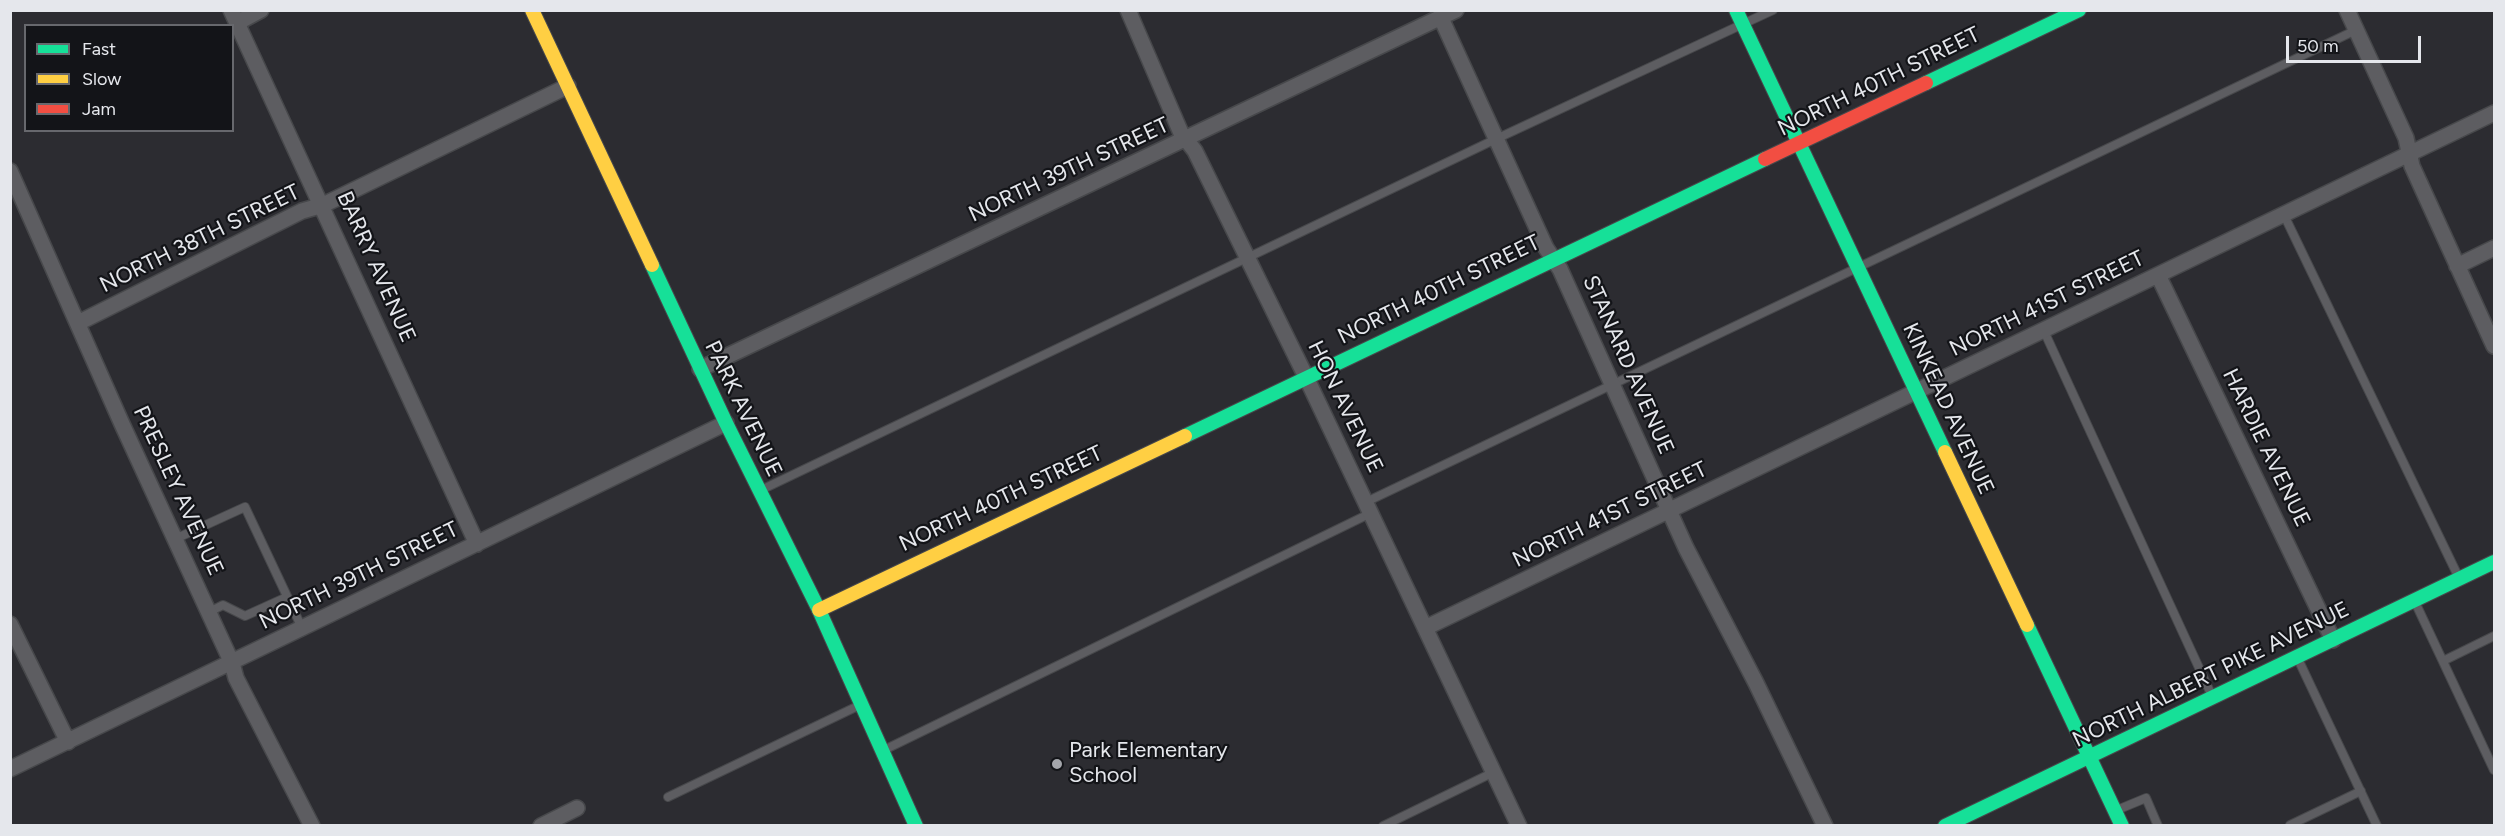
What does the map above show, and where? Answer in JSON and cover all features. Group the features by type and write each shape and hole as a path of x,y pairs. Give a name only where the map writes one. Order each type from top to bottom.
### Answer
{"street":[{"path":"234,17 261,10"},
{"name":"PARK AVENUE","path":"532,10 700,369 819,610 916,825"},
{"name":"HON AVENUE","path":"1128,10 1186,140 1195,151 1307,379 1519,825"},
{"name":"NORTH 39TH STREET","path":"700,369 1456,10"},
{"name":"KINKEAD AVENUE","path":"1736,10 2122,825"},
{"name":"NORTH 40TH STREET","path":"819,610 2079,10"},
{"path":"2346,10 2406,138 2412,166 2494,346"},
{"name":"BARRY AVENUE","path":"234,17 477,544"},
{"name":"STANARD AVENUE","path":"1440,18 1546,248 1554,260 1612,383 1670,512 1825,825"},
{"name":"NORTH 38TH STREET","path":"78,323 302,211 323,206 568,86"},
{"name":"NORTH 41ST STREET","path":"1425,628 1670,512 2494,113"},
{"name":"PRESLEY AVENUE","path":"10,171 232,663 236,678 312,825"},
{"path":"2457,266 2494,248"},
{"name":"HARDIE AVENUE","path":"2158,275 2333,640"},
{"name":"NORTH 39TH STREET","path":"10,769 726,423"},
{"name":"NORTH ALBERT PIKE AVENUE","path":"1945,825 2494,562"},
{"path":"10,624 68,742"},
{"path":"541,825 577,808"}],"lane":[{"path":"759,490 1773,10"},
{"path":"883,751 1369,508 1612,383 1858,270 2356,30"},
{"path":"2284,214 2460,579"},
{"path":"2044,331 2213,697"},
{"path":"175,539 244,507 302,628"},
{"path":"208,612 223,605 245,616 287,597"},
{"path":"2414,601 2494,770"},
{"path":"2443,661 2494,636"},
{"path":"2297,657 2377,825"},
{"path":"668,797 861,704"},
{"path":"1383,825 1494,772"},
{"path":"2290,825 2361,791"},
{"path":"2115,811 2146,798 2158,825"}],"traffic: fast":[{"path":"1736,10 1945,452"},
{"path":"1926,83 2079,10"},
{"path":"1185,436 1765,159"},
{"path":"652,265 726,423 819,610 916,826"},
{"path":"1945,826 2494,562"},
{"path":"2027,625 2122,826"}],"traffic: slow":[{"path":"532,10 652,265"},
{"path":"819,610 1185,436"},
{"path":"1945,452 2027,625"}],"traffic: jam":[{"path":"1765,159 1926,83"}],"place":[{"name":"Park Elementary School","path":"1057,764"}]}
